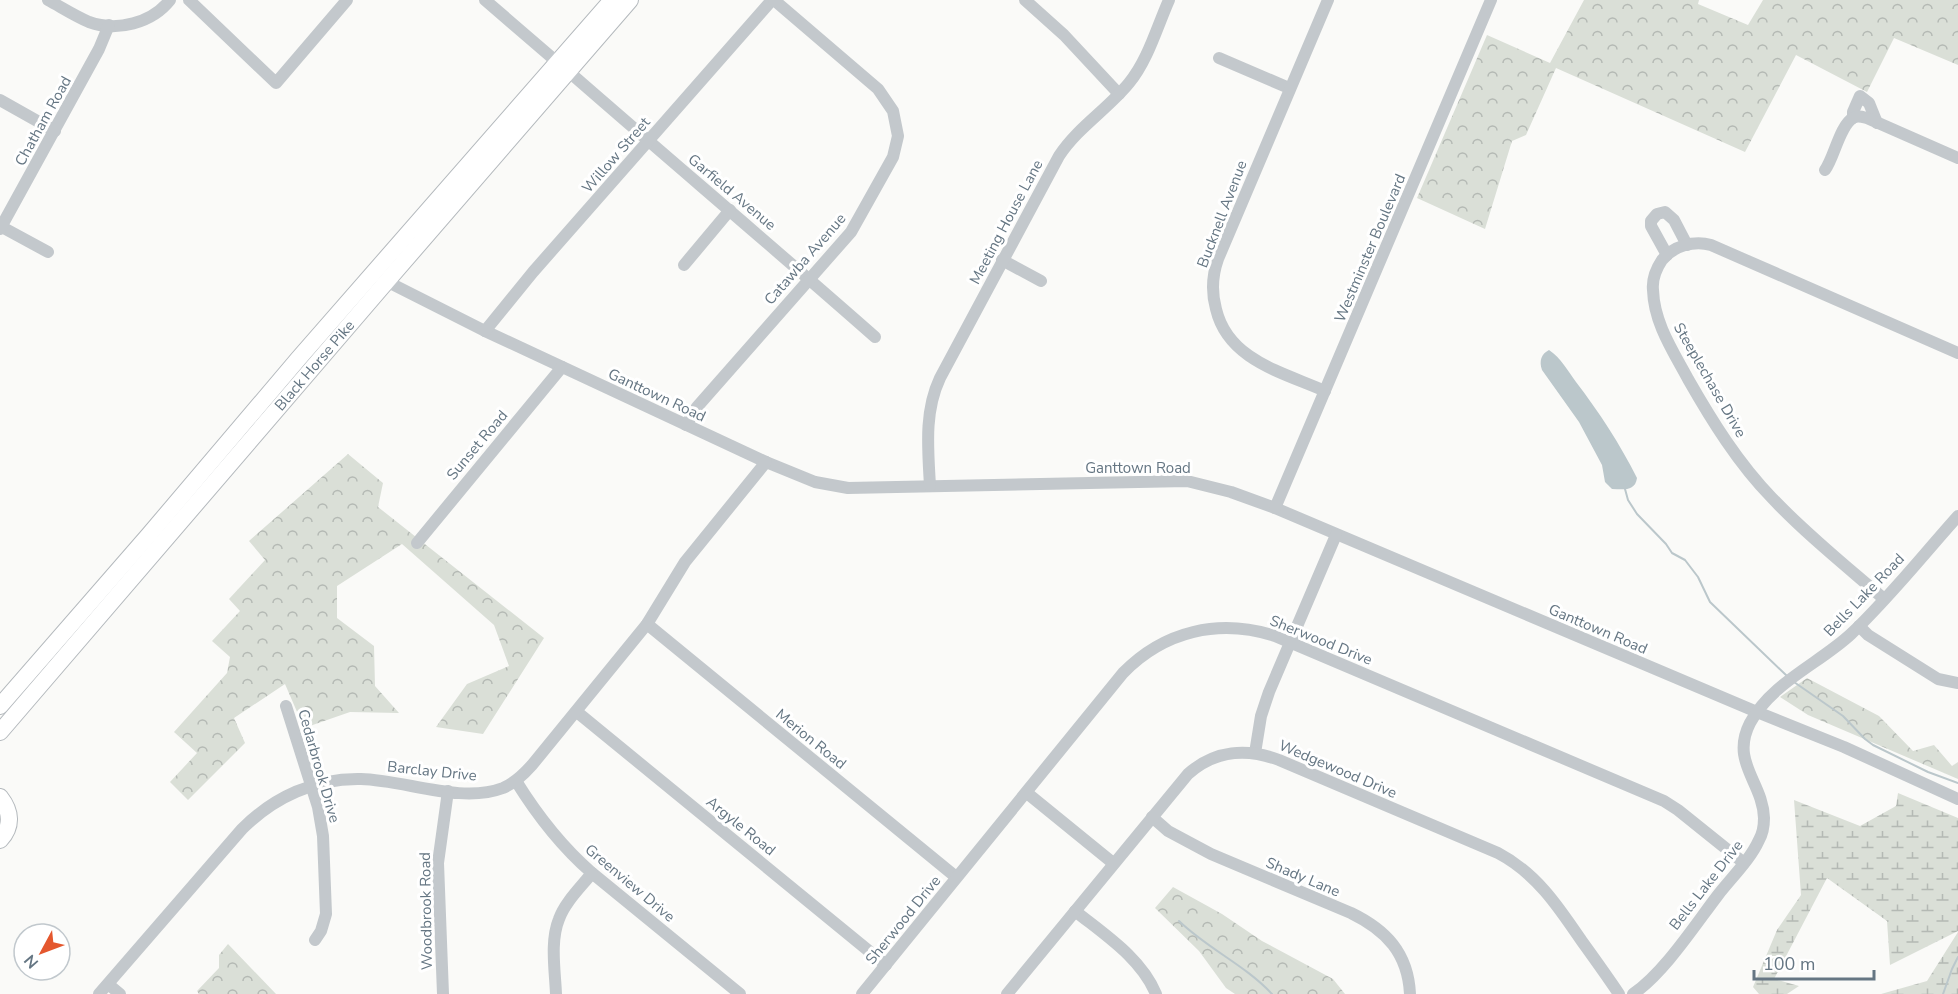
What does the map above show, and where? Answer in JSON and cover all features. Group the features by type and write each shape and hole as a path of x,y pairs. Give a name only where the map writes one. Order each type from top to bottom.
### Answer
{"highway":[{"name":"Black Horse Pike","path":"563,67 612,0"},
{"name":"Black Horse Pike","path":"0,705 380,278 563,67 630,0"},
{"name":"Black Horse Pike","path":"0,732 380,278"},
{"path":"81,637 81,627 139,557 138,548"},
{"path":"0,796 8,809 9,818 6,832 0,840"}],"street":[{"path":"48,0 87,21 109,25 141,21 159,12 170,0"},
{"path":"189,0 276,83 347,0"},
{"name":"Garfield Avenue","path":"484,0 875,337"},
{"name":"Willow Street","path":"485,331 773,0"},
{"name":"Catawba Avenue","path":"686,425 697,407 858,222 893,157 898,136 893,111 878,89 773,0"},
{"path":"1025,0 1064,35 1119,94"},
{"name":"Meeting House Lane","path":"930,486 928,422 933,395 943,372 1063,149 1119,94 1140,67 1169,0"},
{"name":"Bucknell Avenue","path":"1325,391 1262,364 1239,349 1223,329 1216,311 1213,292 1218,259 1328,0"},
{"name":"Westminster Boulevard","path":"1275,508 1491,0"},
{"name":"Chatham Road","path":"0,227 55,131 99,49 109,25"},
{"path":"1219,58 1289,88"},
{"path":"1825,170 1860,96 1869,103 1877,123"},
{"path":"0,100 55,131"},
{"path":"1851,119 1862,117 1958,158"},
{"path":"684,265 730,210"},
{"path":"1688,245 1671,216 1665,212 1657,214 1651,221 1651,226 1667,255 1688,245 1703,243 1716,246 1958,353"},
{"path":"0,227 48,252"},
{"name":"Steeplechase Drive","path":"1667,255 1656,271 1653,281 1656,311 1672,351 1717,428 1771,498 1884,599"},
{"path":"1002,261 1041,281"},
{"name":"Ganttown Road","path":"380,278 485,331 766,462 815,482 848,488 1187,481 1231,492 1275,508 1844,747 1958,799"},
{"name":"Sunset Road","path":"417,543 562,367"},
{"name":"Barclay Drive","path":"99,994 249,821 285,796 334,780 373,780 448,791 484,792 516,781 532,765 647,624 685,562 766,462"},
{"name":"Bells Lake Road","path":"1757,712 1791,680 1859,626 1958,516"},
{"path":"1255,753 1263,707 1336,535"},
{"name":"Merion Road","path":"647,624 956,877"},
{"path":"1859,626 1868,635 1938,679 1958,683"},
{"name":"Sherwood Drive","path":"862,994 1123,673 1139,657 1160,644 1183,634 1222,628 1260,632 1290,643 1669,804 1744,863"},
{"name":"Cedarbrook Drive","path":"286,706 312,786 324,836 326,914 321,931 315,940"},
{"name":"Argyle Road","path":"577,711 886,965"},
{"name":"Bells Lake Drive","path":"1633,994 1655,974 1744,863 1760,839 1764,820 1760,798 1747,768 1743,751 1749,725 1757,712"},
{"name":"Wedgewood Drive","path":"1007,994 1188,774 1208,759 1234,753 1255,753 1279,760 1512,861 1536,880 1550,896 1619,994"},
{"name":"Greenview Drive","path":"516,781 561,844 592,873 740,994"},
{"name":"Woodbrook Road","path":"443,994 438,863 448,791"},
{"path":"1027,793 1113,863"},
{"name":"Shady Lane","path":"1152,817 1168,831 1211,854 1372,924 1386,936 1399,953 1407,972 1410,994"},
{"path":"556,994 554,944 559,918 592,873"},
{"path":"1075,911 1135,961 1148,978 1156,994"},
{"path":"108,984 120,994"}],"green space":[{"path":"1584,0 1699,0 1698,4 1748,25 1763,0 1958,0 1958,65 1894,38 1867,92 1796,55 1745,152 1556,68 1526,135 1512,141 1485,229 1417,198 1487,35 1550,63"},
{"path":"348,454 383,483 378,507 544,638 483,734 436,727 467,684 509,666 494,625 402,544 337,586 337,618 374,646 375,686 399,713 350,712 304,728 285,684 234,718 245,743 188,800 170,782 197,753 174,732 227,673 230,657 212,641 240,611 229,599 265,560 249,541"},
{"path":"1807,678 1879,716 1913,751 1934,745 1952,766 1958,762 1958,779 1808,715 1780,697"},
{"path":"1898,793 1958,818 1958,931 1890,965 1887,921 1827,878 1774,979 1799,986 1787,994 1759,994 1753,987 1777,930 1801,895 1794,800 1860,826 1896,806"},
{"path":"1173,887 1222,914 1262,941 1333,979 1345,994 1235,994 1226,988 1199,951 1155,908"},
{"path":"1958,932 1958,994 1881,994 1927,981"},
{"path":"228,944 276,994 199,994 197,991 219,968 219,955"}],"shaded area":[{"path":"1549,350 1564,365 1616,441 1637,478 1631,488 1612,489 1605,482 1602,465 1579,422 1542,370 1541,358"}],"waterway":[{"path":"1625,489 1628,500 1637,514 1672,553 1685,560 1698,577 1710,602 1787,676"},
{"path":"1794,682 1843,716 1873,745 1928,772 1958,783"},
{"path":"1179,921 1250,974 1272,994"},
{"path":"1943,994 1958,957"}]}
